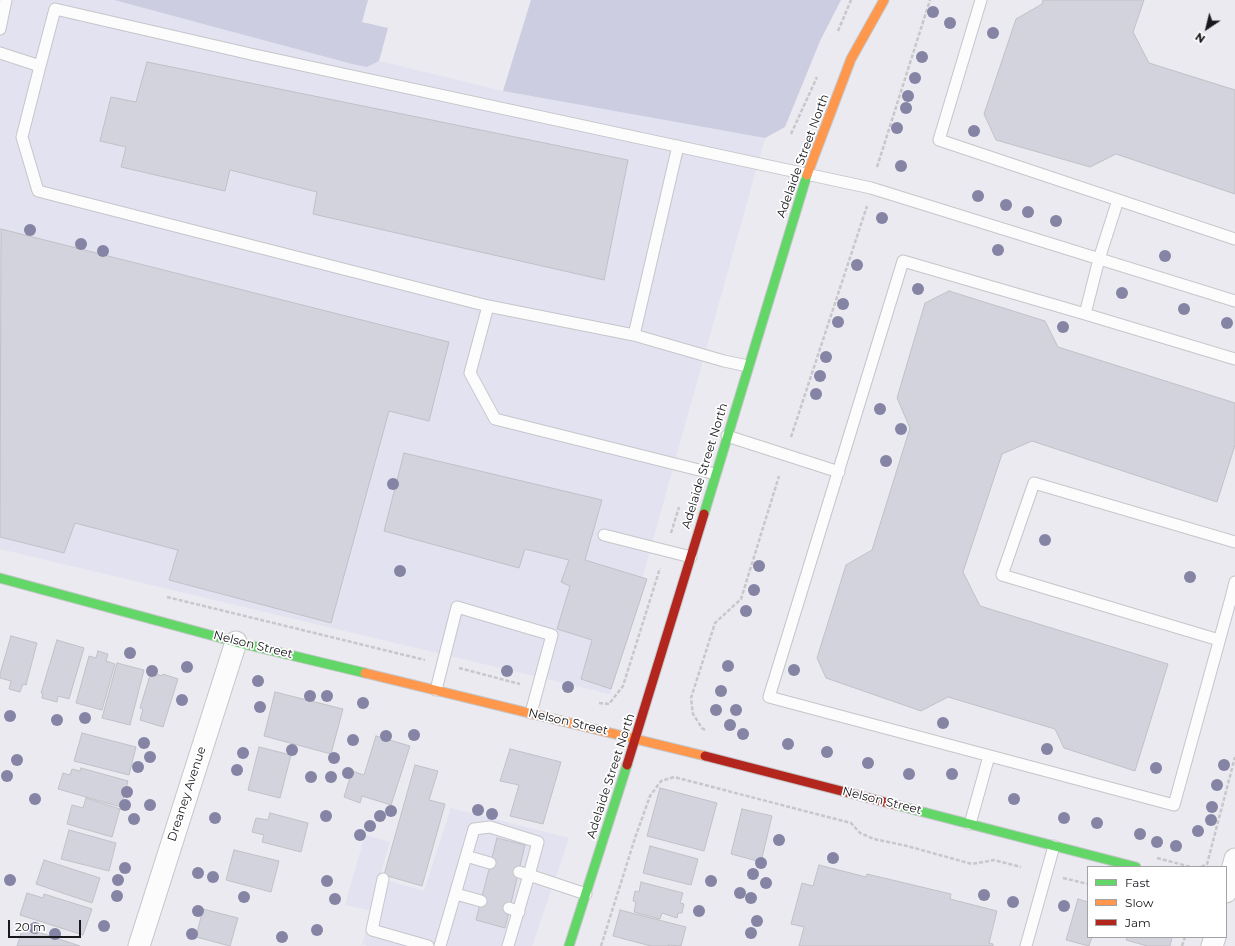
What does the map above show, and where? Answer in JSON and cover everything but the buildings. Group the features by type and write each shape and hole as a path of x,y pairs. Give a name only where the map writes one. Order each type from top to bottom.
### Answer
{"street":[{"name":"Adelaide Street North","path":"569,946 636,738 715,474 808,174 851,59 884,0"},
{"name":"Nelson Street","path":"0,578 236,642 636,738 1132,866"},
{"name":"Dreaney Avenue","path":"139,946 236,642"},
{"path":"1227,887 1235,859"}],"lane":[{"path":"0,29 6,0"},
{"path":"981,0 939,140 1235,239"},
{"path":"748,366 724,361 634,335 488,306 38,191 22,137 55,9 255,55 871,188 1235,301"},
{"path":"0,53 40,66"},
{"path":"634,335 678,146"},
{"path":"1085,314 1099,259 1118,200"},
{"path":"1235,359 903,261 769,697 1174,805 1219,640 1233,598 1235,582"},
{"path":"488,306 470,372 495,419 715,474"},
{"path":"727,436 838,472"},
{"path":"1219,640 1002,576 1034,483 1235,542"},
{"path":"604,535 691,557"},
{"path":"436,690 457,607 552,635 531,713"},
{"path":"970,824 989,756"},
{"path":"440,946 474,829 490,827 538,842 524,873 514,910 508,946"},
{"path":"1026,946 1054,846"},
{"path":"466,856 490,863"},
{"path":"524,873 586,894"},
{"path":"384,879 372,930 428,946"},
{"path":"456,894 481,901"}],"path":[{"path":"878,168 930,0"},
{"path":"791,437 866,206"},
{"path":"592,701 609,704 623,686 680,505"},
{"path":"165,596 538,688"},
{"path":"1203,866 1207,864 1235,757"},
{"path":"602,946 635,838 650,796 661,781 674,776 851,823 860,833 874,839 907,846 972,864 994,860 1021,867"},
{"path":"1057,877 1087,884"}],"shaded area":[{"path":"0,0 114,0 352,64 379,61 503,91 765,138 610,694 0,549"},
{"path":"114,0 368,0 362,22 388,28 379,61 367,67"},
{"path":"531,0 841,0 820,41 785,127 765,138 503,91"},
{"path":"451,808 569,838 532,946 368,946 362,944 373,911 345,905 365,835 390,842 379,878 424,891"}],"traffic: fast":[{"path":"704,514 807,175"},
{"path":"0,578 236,642 365,673"},
{"path":"569,946 627,765"},
{"path":"896,805 1132,866"}],"traffic: slow":[{"path":"807,175 851,59 884,0"},
{"path":"365,673 705,756"}],"traffic: jam":[{"path":"627,765 704,514"},
{"path":"705,756 896,805"}]}
